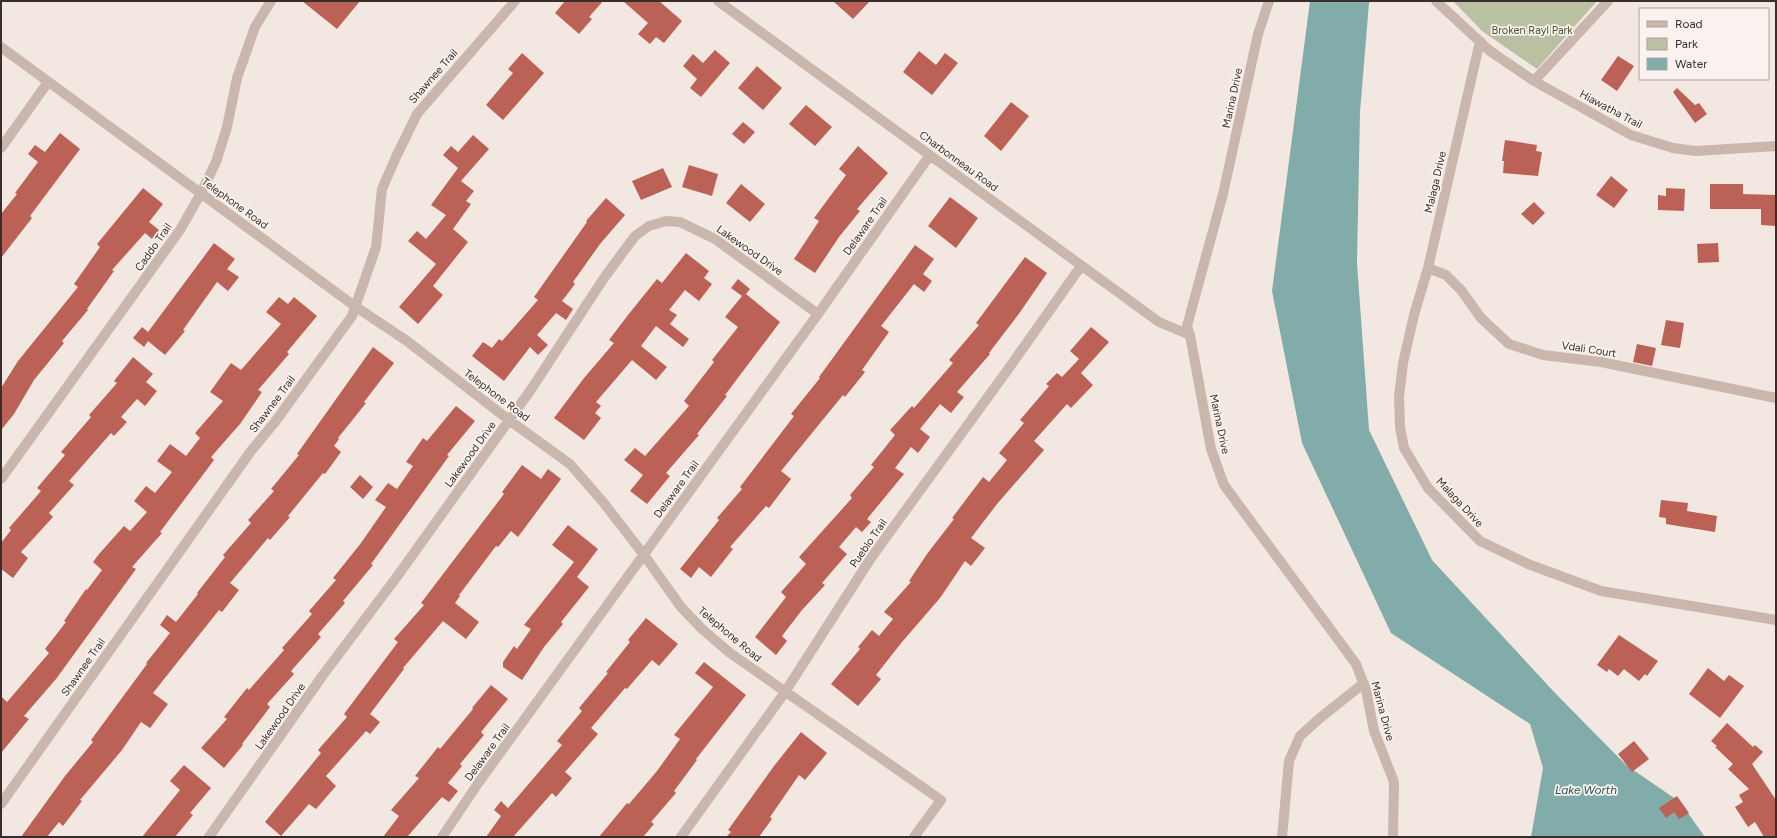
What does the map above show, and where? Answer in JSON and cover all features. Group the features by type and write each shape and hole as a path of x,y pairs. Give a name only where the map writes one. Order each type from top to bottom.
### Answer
{"street":[{"name":"Caddo Trail","path":"1,479 180,230 201,193 216,162 227,127 237,78 255,27 271,1"},
{"name":"Shawnee Trail","path":"1,804 251,451 275,422 352,316 376,248 382,189 417,114 515,1"},
{"name":"Charbonneau Road","path":"718,1 1159,322 1190,335"},
{"name":"Marina Drive","path":"1269,1 1258,34 1223,194 1187,326 1190,335 1211,449 1224,485 1356,664 1364,684 1374,731 1394,782 1393,837"},
{"name":"Hiawatha Trail","path":"1436,1 1490,51 1534,81 1631,135 1673,148 1696,151 1776,146"},
{"path":"1534,81 1608,1"},
{"name":"Malaga Drive","path":"1480,41 1428,268 1414,315 1403,363 1399,397 1400,427 1404,448 1428,488 1480,541 1528,564 1600,591 1776,620"},
{"name":"Telephone Road","path":"1,47 356,307 407,341 509,420 570,464 603,502 644,555 681,607 702,629 730,653 941,800 914,837"},
{"path":"1,148 48,82"},
{"name":"Delaware Trail","path":"442,837 479,782 818,314 930,155"},
{"name":"Lakewood Drive","path":"209,837 323,675 401,571 530,391 604,278 635,236 649,226 666,221 680,222 716,238 818,314"},
{"name":"Pueblo Trail","path":"681,837 786,692 871,558 1081,266"},
{"name":"Vdali Court","path":"1428,268 1446,275 1461,290 1481,318 1509,344 1543,354 1601,362 1776,398"},
{"path":"1282,837 1289,761 1300,736 1320,718 1364,684"}],"green space":[{"name":"Broken Rayl Park","path":"1453,1 1597,1 1537,69 1482,31"}],"water":[{"name":"Lake Worth","path":"1310,1 1371,1 1369,3 1360,112 1357,263 1369,430 1432,560 1556,694 1626,765 1680,802 1705,837 1531,837 1543,768 1530,724 1391,633 1302,443 1272,291"}],"building":[{"path":"302,1 360,1 337,29"},
{"path":"565,1 603,1 589,17 592,19 579,34 555,13"},
{"path":"623,1 659,1 682,21 664,43 656,37 650,44 638,34 648,23"},
{"path":"833,1 870,1 853,19"},
{"path":"715,50 730,63 701,97 690,88 697,79 683,66 693,54 703,63"},
{"path":"919,51 936,65 945,53 958,63 932,95 903,72"},
{"path":"522,53 544,73 503,120 486,105 513,73 508,69"},
{"path":"1618,56 1634,66 1617,91 1601,80"},
{"path":"757,66 782,88 763,110 738,88"},
{"path":"1677,88 1695,105 1699,103 1707,114 1695,123 1673,92"},
{"path":"1011,102 1029,116 1001,151 984,136"},
{"path":"806,105 832,127 815,146 789,124"},
{"path":"743,122 755,132 744,144 732,134"},
{"path":"60,133 80,149 30,216 32,218 1,258 1,214 17,194 15,193 38,162 28,154 35,145 45,152"},
{"path":"473,135 489,149 461,181 474,191 466,201 471,204 453,229 468,242 433,286 443,295 418,324 399,307 436,264 408,241 417,231 426,239 446,215 431,205 458,168 443,155 451,146 458,152"},
{"path":"1505,140 1537,145 1536,151 1542,152 1538,176 1503,173 1504,161 1502,161"},
{"path":"858,146 888,173 857,209 860,211 839,237 815,273 794,259 819,221 814,218 846,175 839,169"},
{"path":"689,165 718,174 712,196 682,187"},
{"path":"663,168 672,187 641,200 632,181"},
{"path":"1611,176 1628,190 1614,208 1596,195"},
{"path":"741,184 765,204 750,222 726,203"},
{"path":"1710,184 1743,184 1743,194 1776,195 1776,226 1761,225 1761,209 1710,209"},
{"path":"143,188 163,204 149,222 159,230 152,239 145,233 112,270 114,271 87,309 88,310 62,341 64,343 34,380 14,414 1,430 1,388 18,361 78,287 74,284 100,247 97,244"},
{"path":"1666,188 1685,189 1684,211 1658,210 1658,195 1666,196"},
{"path":"950,197 978,218 956,248 928,226"},
{"path":"606,198 625,215 600,244 573,282 575,284 562,301 573,309 566,320 556,313 537,335 548,345 538,355 530,347 504,381 472,356 483,342 492,348 499,339 502,341 538,300 534,297 587,222 586,221"},
{"path":"1534,202 1545,213 1533,225 1521,214"},
{"path":"214,243 235,259 227,269 239,277 228,291 217,282 183,330 185,331 165,355 148,341 144,347 133,338 142,327 148,332"},
{"path":"1718,243 1719,262 1698,263 1697,244"},
{"path":"915,245 934,259 923,274 932,281 924,292 914,284 881,326 889,332 862,370 865,372 845,397 843,395 781,471 791,479 769,508 766,506 730,547 733,549 711,577 699,567 691,578 680,569 719,520 717,518 742,489 740,487 794,416 791,414 820,378 819,377"},
{"path":"686,253 709,271 704,278 712,284 699,301 685,290 669,310 677,315 670,324 689,339 683,347 656,326 641,346 667,367 656,380 632,360 596,402 601,406 595,413 601,418 584,440 554,418 584,378 614,343 609,340 628,315 657,279 662,283"},
{"path":"1025,257 1047,273 989,353 990,354 957,392 964,397 951,413 940,404 920,429 930,437 918,453 911,447 895,468 904,474 867,519 871,522 862,532 856,527 839,547 847,554 822,583 825,585 802,610 782,636 787,641 776,655 755,637 786,597 781,592 806,564 799,557 852,498 850,495 874,467 871,465 895,435 890,430 912,406 914,408 953,363 949,360 979,325 976,323"},
{"path":"738,279 750,289 746,294 780,322 725,395 727,396 697,434 699,435 666,473 670,476 647,504 630,491 643,475 624,460 635,448 645,456 689,406 684,401 714,362 712,360 738,327 725,317 742,296 731,288"},
{"path":"279,297 288,304 294,297 317,316 287,352 289,354 258,390 262,392 240,424 211,457 214,460 160,532 162,533 132,567 136,569 56,679 24,716 29,719 1,753 1,696 7,702 49,653 45,649 66,622 64,621 86,589 87,590 102,570 93,562 99,554 124,526 130,531 147,512 134,501 146,486 155,493 172,472 157,461 170,444 186,456 200,438 195,433 223,401 210,392 231,363 241,370 281,324 266,312"},
{"path":"1666,320 1684,323 1680,348 1661,345"},
{"path":"1091,327 1109,342 1081,373 1093,385 1071,408 1067,404 1034,441 1044,450 997,504 971,538 985,548 971,566 965,561 940,598 876,675 881,679 858,706 831,684 860,649 858,647 872,630 879,636 893,619 884,612 911,582 909,581 927,554 954,519 952,518 983,477 989,482 1007,460 999,453 1024,423 1020,420 1049,386 1046,384 1057,373 1062,377 1079,359 1070,351"},
{"path":"1637,344 1656,348 1652,366 1633,362"},
{"path":"373,347 394,363 364,402 366,403 338,438 339,439 334,446 341,452 325,474 323,473 288,516 290,517 270,540 268,538 230,583 239,590 222,612 219,610 153,693 168,704 150,728 141,722 122,750 80,800 82,801 63,826 59,822 47,837 21,837 65,776 93,742 91,740 147,664 146,663 170,633 160,625 167,615 176,622 198,594 197,593 225,557 223,555 251,523 248,520 274,491 271,489 299,455 297,454"},
{"path":"133,357 153,374 146,382 157,391 145,406 137,399 121,417 127,422 114,436 111,433 69,481 74,485 49,513 53,517 21,552 28,558 13,578 1,569 1,543 11,530 9,528 41,491 37,488 65,455 61,452 91,417 89,415 117,383 114,381"},
{"path":"456,406 475,421 447,455 449,456 371,564 373,565 343,601 345,603 318,634 321,637 291,671 294,674 267,704 270,707 242,744 243,745 224,768 201,748 227,719 224,717 247,688 249,690 284,650 282,648 312,614 309,611 336,580 333,578 361,543 386,507 375,500 388,483 397,489 413,466 406,462 423,438 427,441"},
{"path":"522,465 541,479 548,469 561,479 518,537 511,531 498,547 496,546 459,595 460,596 455,603 479,622 466,639 443,621 403,668 404,669 370,714 380,722 370,734 366,731 326,776 336,786 316,809 309,804 281,836 265,822 321,753 318,750 347,717 344,714 398,642 394,639 424,605 421,603 504,494 502,492"},
{"path":"360,475 373,487 363,499 350,487"},
{"path":"1661,500 1688,503 1687,511 1717,516 1715,532 1666,524 1666,518 1659,517"},
{"path":"568,525 598,549 577,577 589,587 561,622 563,624 544,647 522,680 503,667 503,662 514,646 517,649 531,629 524,625 574,562 552,545"},
{"path":"646,618 678,644 659,666 652,660 627,689 625,688 591,728 598,734 565,772 572,778 556,797 552,793 513,837 486,837 501,816 494,810 501,801 508,808 562,745 557,741 582,711 579,708 608,673 606,672 630,642 628,640"},
{"path":"1619,635 1658,661 1647,676 1645,674 1639,681 1624,669 1618,676 1609,669 1607,672 1597,665"},
{"path":"704,662 746,695 696,759 697,760 674,791 676,793 651,822 654,824 643,837 599,837 627,803 629,804 657,771 680,739 674,735 713,687 695,673"},
{"path":"1708,668 1724,681 1729,675 1744,686 1720,718 1689,694"},
{"path":"491,685 508,699 481,732 484,735 460,764 462,766 448,783 458,791 449,802 442,797 407,837 383,837 399,816 391,810 419,778 415,776 438,747 440,749"},
{"path":"1727,723 1753,747 1755,745 1763,752 1752,764 1776,800 1776,837 1764,837 1755,822 1748,827 1735,807 1743,802 1739,795 1749,789 1728,769 1733,764 1715,747 1717,746 1711,741"},
{"path":"801,732 827,753 805,780 799,775 770,817 772,819 759,837 726,837 731,832 728,830 774,766"},
{"path":"1634,741 1649,759 1632,772 1618,754"},
{"path":"184,765 211,788 190,813 193,815 175,837 142,837 180,790 170,781"},
{"path":"1677,796 1689,813 1679,819 1674,812 1666,818 1659,808"}]}
